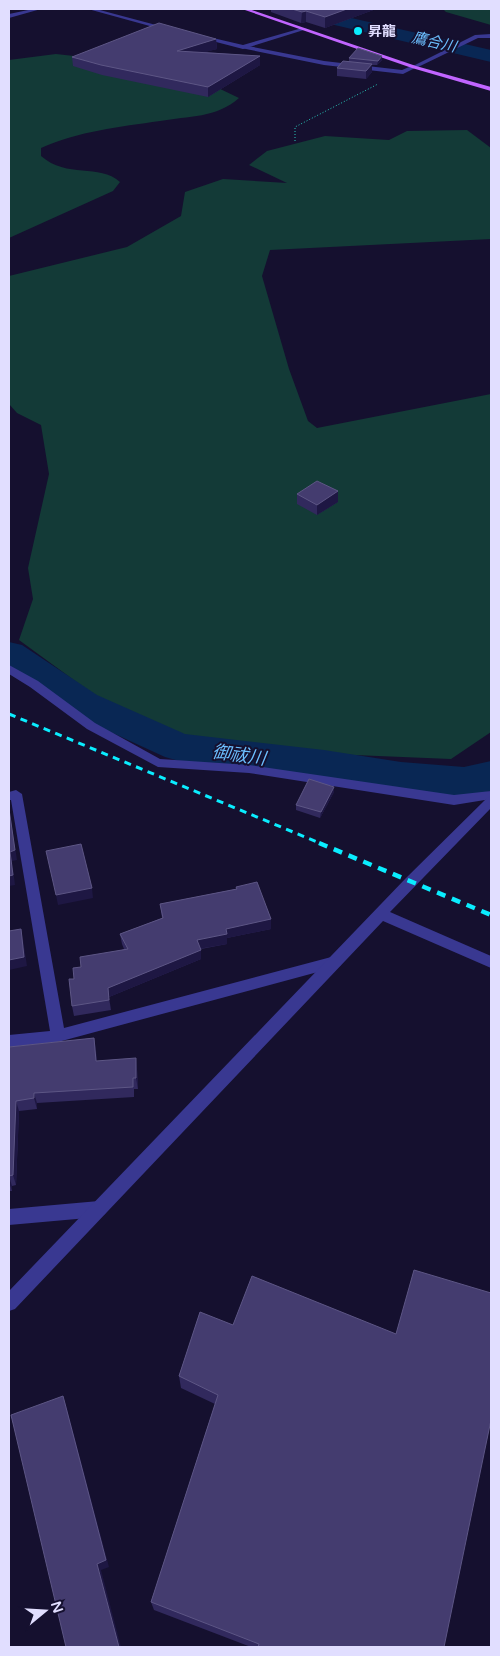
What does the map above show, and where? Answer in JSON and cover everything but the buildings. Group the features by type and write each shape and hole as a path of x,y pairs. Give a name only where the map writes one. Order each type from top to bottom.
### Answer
{"main road":[{"path":"245,9 414,67 491,89"}],"street":[{"path":"9,16 38,9"},
{"path":"91,9 172,30"},
{"path":"243,47 304,29"},
{"path":"190,34 324,63 404,72 476,37 491,36"},
{"path":"9,669 34,684 91,726 158,763 249,769 454,800 491,795"},
{"path":"9,796 16,794 58,1036"},
{"path":"9,1303 491,801"},
{"path":"381,914 491,962"},
{"path":"9,1042 58,1036 335,962"},
{"path":"9,1217 99,1209"}],"path":[{"path":"295,141 295,127 404,72"}],"green space":[{"path":"443,9 491,9 491,25 446,12"},
{"path":"56,54 101,59 216,87 239,98 230,105 212,113 99,130 70,137 41,148 41,156 51,163 61,167 102,173 112,176 120,182 113,191 9,238 9,60"},
{"path":"467,130 491,148 491,239 270,250 262,276 289,369 308,421 317,428 491,394 491,732 451,759 281,752 178,736 108,705 19,640 33,599 28,568 49,474 41,425 17,413 9,404 9,276 127,247 181,216 185,192 223,179 287,183 249,165 267,151 325,136 389,140 407,131"}],"waterway":[{"name":"鷹合川","path":"290,9 491,56"},
{"name":"御祓川","path":"9,654 83,704 179,747 324,765 401,777 464,782 491,776"}],"railway":[{"path":"9,714 322,844"},
{"path":"319,843 491,915"}],"place":[{"name":"昇龍","path":"358,31"}]}
